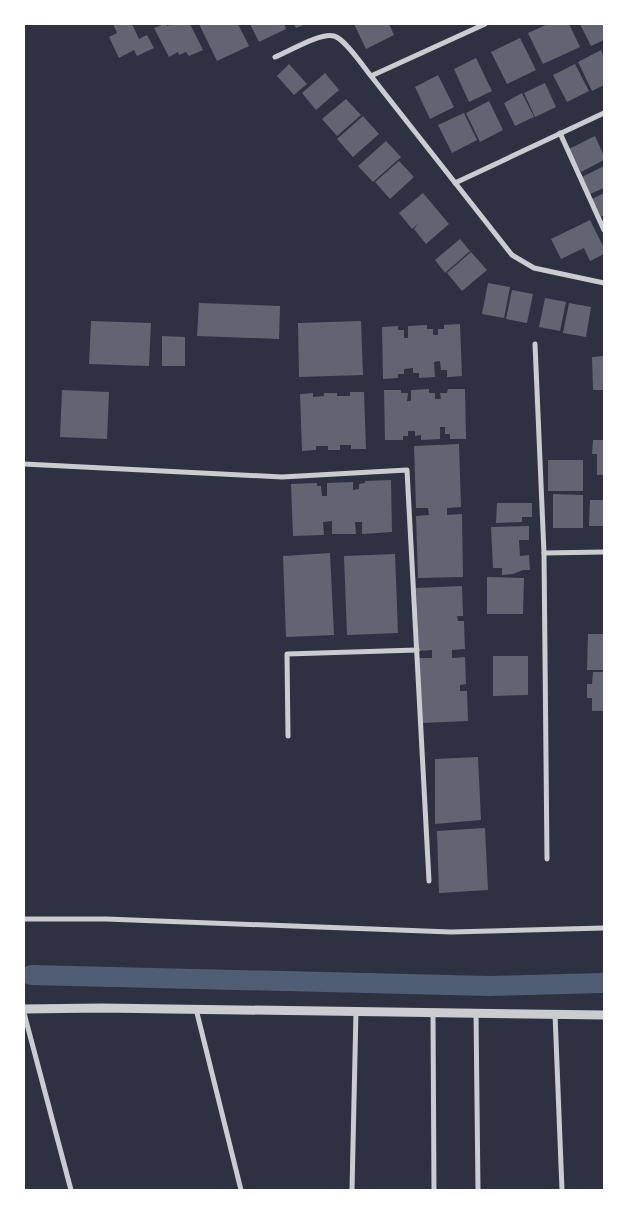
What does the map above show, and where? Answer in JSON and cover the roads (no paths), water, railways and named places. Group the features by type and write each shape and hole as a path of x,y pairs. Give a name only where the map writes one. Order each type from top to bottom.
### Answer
{"street":[{"path":"371,76 485,24"},
{"path":"275,58 324,36 334,36 343,42 512,255 534,268 604,283"},
{"path":"455,183 604,113"},
{"path":"560,133 604,230"},
{"path":"536,344 544,553 547,859"},
{"path":"24,464 282,476 407,470 429,881"},
{"path":"544,553 604,552"},
{"path":"288,736 287,654 416,650"},
{"path":"24,919 106,919 451,932 604,928"},
{"path":"71,1190 24,1011 102,1008 604,1015"},
{"path":"196,1009 242,1190"},
{"path":"352,1190 356,1011"},
{"path":"433,1012 434,1190"},
{"path":"476,1013 478,1190"},
{"path":"555,1014 562,1190"}],"waterway":[{"path":"31,975 489,986 604,983"}]}
